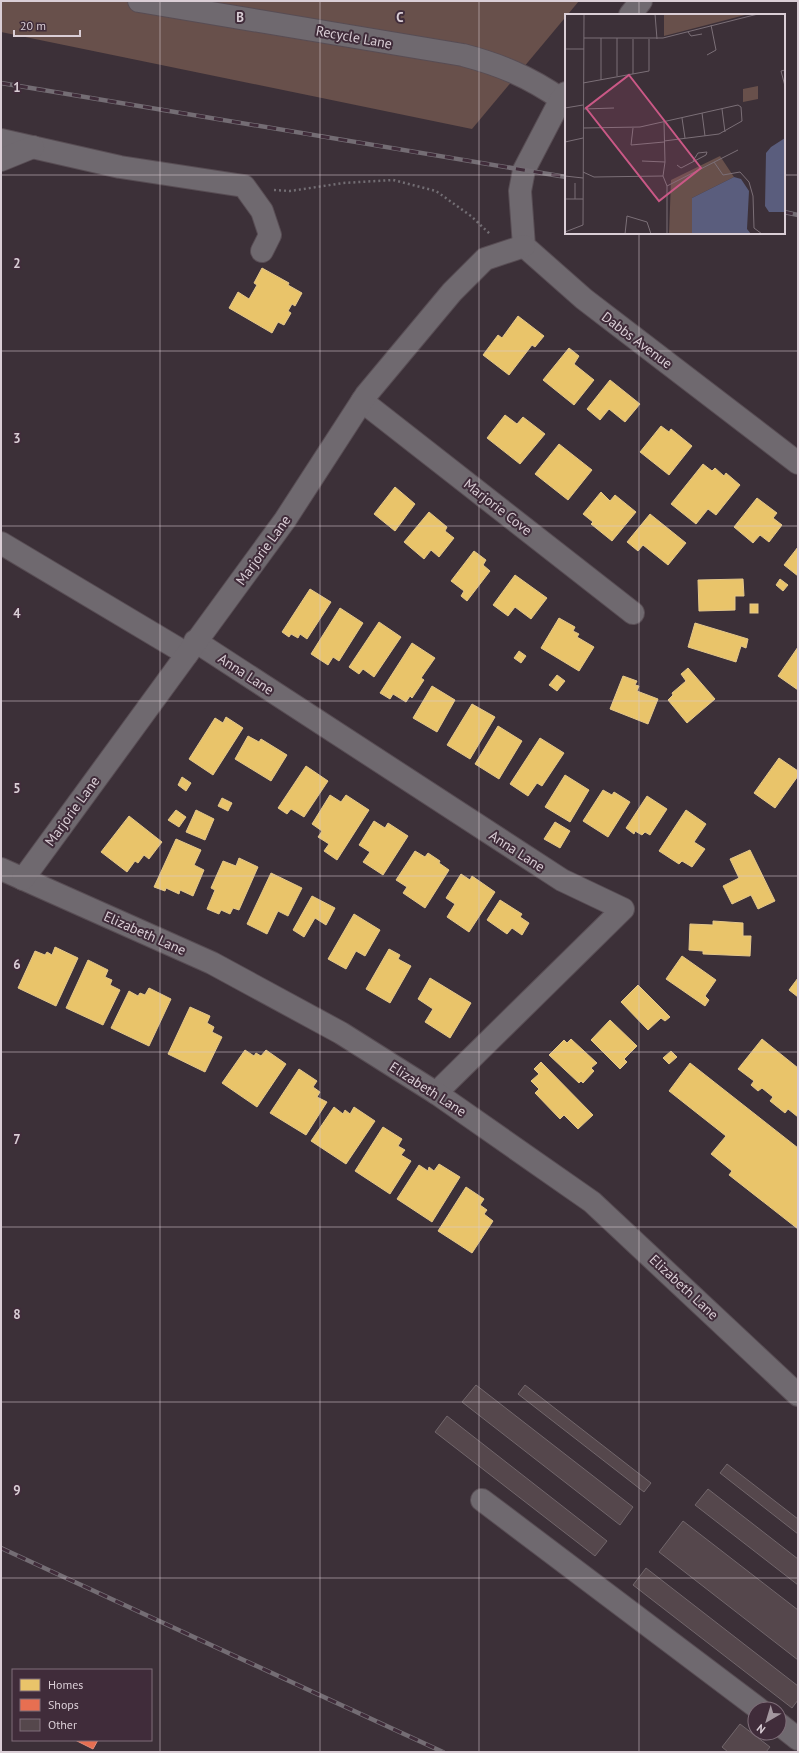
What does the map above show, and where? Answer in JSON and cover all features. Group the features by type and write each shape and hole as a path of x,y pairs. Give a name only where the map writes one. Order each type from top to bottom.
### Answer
{"street":[{"name":"Recycle Lane","path":"139,1 463,55 509,69 563,96"},
{"path":"631,14 641,1"},
{"path":"524,246 520,190 524,170 563,96"},
{"path":"1,140 120,167 244,186 262,211 270,235 262,251"},
{"path":"1,160 33,147"},
{"name":"Marjorie Lane","path":"23,879 285,520 362,401 452,292 485,259 524,246"},
{"name":"Dabbs Avenue","path":"524,246 584,299 798,463"},
{"name":"Marjorie Cove","path":"362,401 633,613"},
{"name":"Anna Lane","path":"1,543 191,648 562,880 623,909 436,1093"},
{"name":"Elizabeth Lane","path":"1,869 214,964 341,1033 436,1093 592,1202 798,1395"},
{"path":"482,1500 747,1701"},
{"path":"787,1730 798,1739"}],"path":[{"path":"244,186 290,192 343,183 393,180 436,191 471,216 491,235"}],"shaded area":[{"path":"1,1 579,1 568,14 565,14 565,18 472,129 1,32"}],"building: Homes":[{"path":"262,268 289,283 288,285 302,293 295,306 292,304 288,311 291,313 284,325 278,322 272,333 229,308 238,292 249,299 257,285 254,283"},
{"path":"518,316 544,336 535,347 532,345 509,375 483,355 498,335 502,338"},
{"path":"569,348 579,356 574,364 594,380 574,405 543,380"},
{"path":"610,380 640,404 625,422 609,409 600,420 587,409"},
{"path":"505,415 517,424 523,417 545,434 520,464 487,438"},
{"path":"661,426 669,432 671,429 692,446 669,475 640,452"},
{"path":"559,444 592,470 568,500 535,474"},
{"path":"703,464 712,471 715,468 724,476 726,473 740,485 716,515 708,509 696,524 671,504"},
{"path":"395,487 415,504 395,531 374,514"},
{"path":"601,492 610,501 615,495 636,512 612,541 591,524 593,522 583,514"},
{"path":"757,498 777,513 773,518 782,525 769,542 760,535 753,543 734,527"},
{"path":"429,512 447,527 445,531 454,538 439,557 431,550 424,559 404,542"},
{"path":"650,514 686,543 668,565 643,545 638,551 627,542"},
{"path":"798,547 798,576 784,565"},
{"path":"474,551 486,560 483,565 490,571 467,601 461,596 464,591 451,581"},
{"path":"515,575 547,598 531,619 515,607 508,616 493,605"},
{"path":"743,579 744,596 735,596 735,610 699,611 698,580"},
{"path":"780,579 788,585 783,591 776,585"},
{"path":"310,589 331,602 307,639 300,634 298,638 291,634 289,637 282,632"},
{"path":"750,604 758,604 758,613 750,613"},
{"path":"340,608 363,623 339,661 333,657 328,665 311,654"},
{"path":"559,618 575,627 573,631 579,634 577,637 594,647 579,671 541,648"},
{"path":"379,622 401,637 374,677 363,669 359,674 349,667"},
{"path":"695,623 748,639 746,648 741,646 736,662 688,647"},
{"path":"412,643 435,658 421,678 424,680 412,698 410,696 406,702 393,694 390,699 380,693"},
{"path":"798,647 798,690 778,676"},
{"path":"519,651 526,656 521,663 514,658"},
{"path":"688,668 715,699 687,723 668,700 673,695 672,693 686,681 681,674"},
{"path":"557,675 565,681 557,691 549,685"},
{"path":"623,676 637,681 635,685 639,686 637,691 658,699 648,724 610,709"},
{"path":"432,686 455,700 437,732 413,718"},
{"path":"472,704 495,717 470,759 447,745"},
{"path":"226,717 243,728 213,775 189,759 215,718 223,723"},
{"path":"498,726 522,741 499,779 475,764"},
{"path":"248,736 259,742 261,739 287,755 271,781 235,759"},
{"path":"540,738 564,753 542,786 537,783 528,796 510,784"},
{"path":"779,758 798,771 798,776 775,808 754,793"},
{"path":"306,766 328,781 304,817 291,809 287,814 278,808"},
{"path":"565,775 589,790 570,822 545,807"},
{"path":"182,777 191,783 186,791 178,785"},
{"path":"603,790 612,795 614,792 630,802 608,837 583,821"},
{"path":"330,795 341,802 346,795 369,810 337,860 324,851 329,844 318,837 322,831 312,824"},
{"path":"647,796 667,809 650,835 645,832 642,835 635,831 634,834 626,828"},
{"path":"222,798 232,803 228,811 218,806"},
{"path":"176,810 186,817 179,827 168,820"},
{"path":"196,810 214,819 205,840 186,832"},
{"path":"686,810 706,824 694,842 705,849 692,867 682,861 679,864 659,851"},
{"path":"129,816 162,842 149,859 144,855 138,863 135,861 127,872 101,852"},
{"path":"374,821 385,828 388,823 408,836 383,875 363,862 370,852 359,845"},
{"path":"555,822 570,831 560,848 544,839"},
{"path":"176,839 201,850 194,865 204,870 193,896 180,890 179,894 166,888 165,891 154,887"},
{"path":"750,850 775,901 758,909 751,895 732,904 723,886 739,878 730,859"},
{"path":"415,851 425,857 428,853 440,861 439,863 449,870 425,908 403,893 407,887 396,880"},
{"path":"239,858 258,867 239,910 233,908 230,914 221,910 219,914 207,909 215,890 211,888 223,861 236,866"},
{"path":"271,873 302,888 288,916 278,911 267,934 247,924"},
{"path":"461,874 470,880 472,876 495,892 469,932 447,917 455,904 446,898"},
{"path":"312,896 335,908 326,925 315,918 304,937 293,930"},
{"path":"500,900 522,914 520,917 529,923 522,935 512,928 507,934 487,920"},
{"path":"354,914 380,930 365,956 356,951 346,969 328,959"},
{"path":"713,921 743,923 743,936 751,936 750,956 703,954 703,951 689,950 690,924 713,925"},
{"path":"55,947 78,958 56,1006 18,988 35,951 45,955 47,952 52,955"},
{"path":"389,949 400,955 398,959 411,966 390,1003 366,989"},
{"path":"682,956 716,980 705,996 709,1000 705,1006 666,979"},
{"path":"88,960 108,970 105,977 112,980 110,985 120,990 103,1025 66,1008"},
{"path":"430,978 471,1003 450,1038 425,1022 433,1009 418,999"},
{"path":"798,978 798,997 789,990"},
{"path":"638,985 670,1017 665,1021 661,1018 648,1030 621,1002"},
{"path":"149,988 171,999 149,1046 111,1028 129,991 138,996 140,993 145,995"},
{"path":"190,1007 210,1016 207,1023 214,1027 212,1032 222,1037 205,1072 168,1054"},
{"path":"610,1020 637,1046 624,1059 627,1062 620,1069 591,1040"},
{"path":"571,1039 597,1063 591,1068 594,1071 583,1083 581,1081 579,1083 549,1055 564,1040 567,1043"},
{"path":"762,1039 798,1068 798,1117 788,1109 785,1113 770,1101 773,1097 762,1088 758,1091 751,1085 754,1081 738,1069"},
{"path":"245,1050 254,1056 256,1053 261,1056 266,1050 286,1064 257,1107 222,1083"},
{"path":"671,1051 677,1057 669,1064 663,1058"},
{"path":"541,1062 593,1115 578,1129 564,1115 560,1119 535,1093 539,1089 531,1081 539,1074 534,1069"},
{"path":"690,1063 798,1148 798,1229 729,1175 732,1171 711,1154 726,1136 669,1091"},
{"path":"299,1069 317,1081 313,1087 320,1092 317,1097 327,1102 306,1135 270,1113"},
{"path":"334,1107 343,1114 345,1110 350,1114 354,1107 375,1121 346,1164 311,1141"},
{"path":"383,1127 402,1139 398,1146 405,1150 401,1155 411,1161 390,1194 355,1171"},
{"path":"439,1164 460,1177 432,1222 397,1199 419,1165 428,1171 429,1167 434,1171"},
{"path":"466,1187 484,1199 480,1205 487,1210 484,1214 493,1221 472,1253 438,1231"}],"building: Shops":[{"path":"77,1741 97,1741 93,1749"}],"building: Other":[{"path":"476,1385 633,1507 620,1525 462,1402"},
{"path":"525,1385 651,1483 644,1492 518,1394"},
{"path":"447,1416 607,1541 595,1556 435,1432"},
{"path":"727,1464 798,1519 798,1534 720,1473"},
{"path":"708,1489 798,1559 798,1585 695,1505"},
{"path":"683,1521 798,1610 798,1660 659,1552"},
{"path":"646,1568 798,1686 798,1700 792,1708 787,1704 787,1701 783,1701 633,1585"},
{"path":"740,1724 747,1729 747,1741 762,1741 770,1747 766,1752 728,1752 722,1747"}],"railway":[{"path":"1,83 565,177"},
{"path":"785,212 798,215"},
{"path":"1,1548 443,1752"}]}
